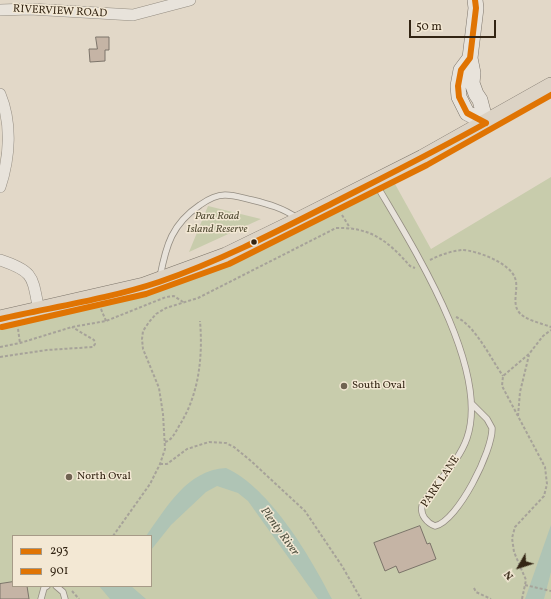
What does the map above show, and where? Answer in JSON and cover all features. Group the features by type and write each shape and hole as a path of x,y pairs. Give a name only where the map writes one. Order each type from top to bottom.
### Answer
{"main road":[{"path":"0,319 123,292 159,282 226,256 376,182 551,86"}],"street":[{"name":"RIVERVIEW ROAD","path":"0,10 30,9 133,15 190,0"},
{"path":"475,0 476,8 470,58 461,70 458,86 459,97 467,113 486,123"},
{"path":"0,94 8,122 6,164 0,187"},
{"path":"0,260 27,272 32,281 39,310"}],"lane":[{"name":"PARK LANE","path":"376,182 423,264 447,316 465,367 472,404 470,427 463,448 422,506 421,511 425,519 435,526 442,523 462,500 486,457 492,428 487,419 472,404"},
{"path":"159,282 166,250 175,229 186,215 209,199 221,195 235,196 280,208 300,220"},
{"path":"41,599 46,587"},
{"path":"57,587 63,592 65,599"}],"path":[{"path":"113,535 150,484 160,464 165,449 163,414 157,378 145,352 142,339 143,332 156,314 166,308 198,298 336,228 350,228 369,232 386,242 412,267 451,252 464,250 486,256 504,265 514,274 516,286 515,301 518,311 522,316 551,327"},
{"path":"0,347 72,327 106,321 166,297 174,296 183,302"},
{"path":"447,316 462,320 472,329 503,376 502,386 545,467 547,484 544,496 515,527 512,538 514,552 526,580 522,599"},
{"path":"165,442 171,438 180,425 188,411 193,397 201,352 200,321"},
{"path":"0,357 47,350 93,347 95,344 94,340 72,327"},
{"path":"503,376 529,354 543,336 551,330"},
{"path":"518,416 520,392 529,354"},
{"path":"160,464 167,464 193,446 209,442 226,443 234,447 247,457 304,511 342,566 361,599"},
{"path":"526,585 551,591"},
{"path":"71,587 79,599"},
{"path":"474,588 476,592 491,599"}],"green space":[{"path":"551,177 551,599 0,599 0,328 108,305 195,278 263,248 395,184 431,249"},
{"name":"Para Road Island Reserve","path":"208,206 261,219 189,252"}],"water":[{"name":"Plenty River","path":"226,468 242,478 258,491 273,507 300,544 332,599 318,599 248,501 238,493 217,486 206,492 171,525 152,549 152,535 147,535 170,502 189,483 200,475 212,470"},
{"path":"551,525 551,572 544,599 525,599"},
{"path":"100,587 132,587 146,599 110,599"}],"building":[{"path":"96,37 109,37 109,50 105,50 105,61 90,62 89,49 97,49"},
{"path":"420,526 427,544 430,543 436,559 399,573 396,566 385,571 374,543"},
{"path":"12,582 12,587 27,587 29,599 0,599 0,584"}],"transit line":[{"name":"293","path":"475,0 476,8 470,58 461,70 458,86 459,97 467,113 486,123"},
{"name":"901","path":"2,327 146,294 229,264 427,165 551,95"},
{"name":"293","path":"0,319 120,293 182,274 248,246 410,164 486,123"}],"place":[{"name":"South Oval","path":"344,386"},
{"name":"North Oval","path":"69,477"}]}
